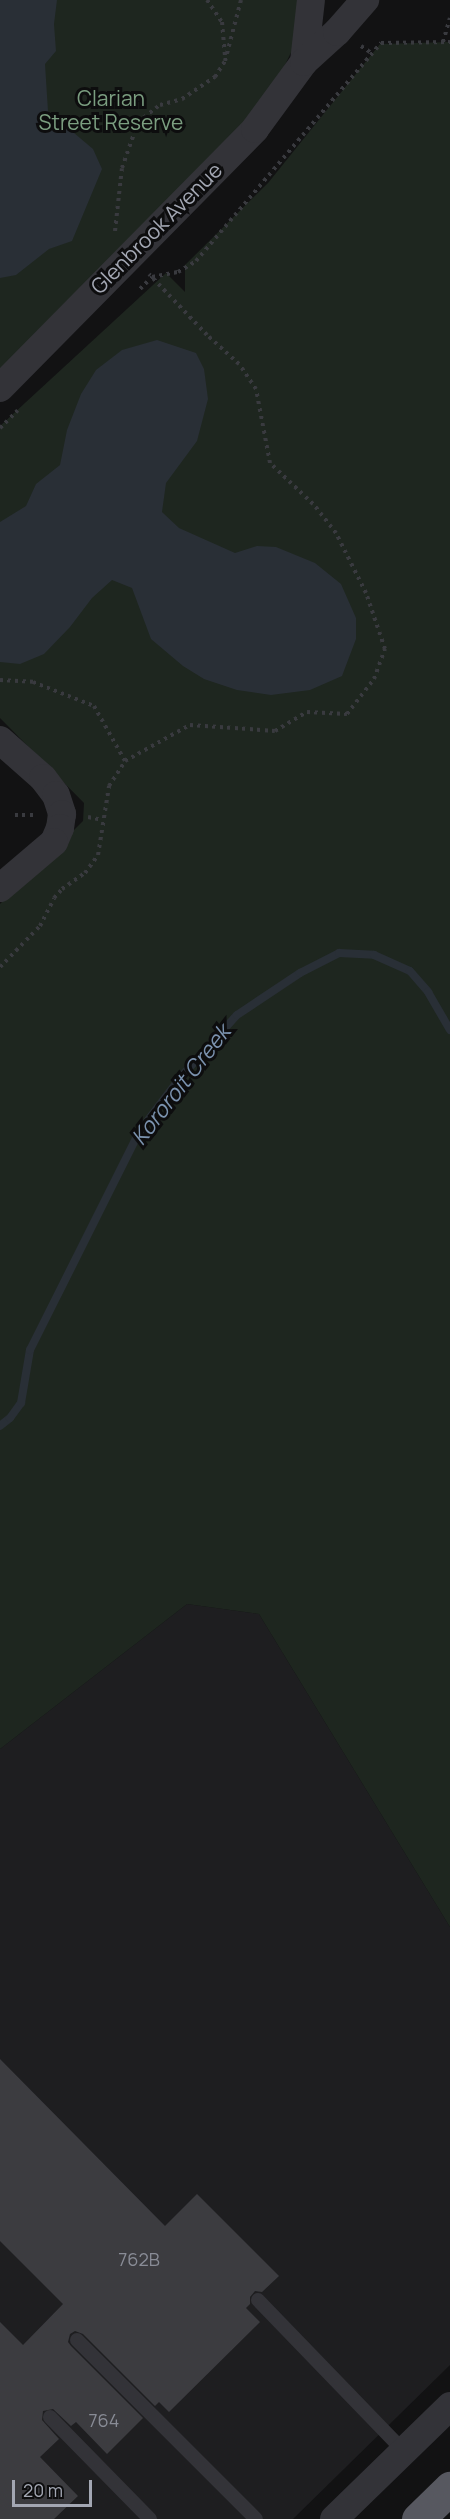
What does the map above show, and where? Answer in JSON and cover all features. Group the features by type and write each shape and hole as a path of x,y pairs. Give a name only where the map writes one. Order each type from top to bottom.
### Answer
{"highway":[{"path":"418,2519 450,2488"}],"street":[{"name":"Glenbrook Avenue","path":"304,62 311,0"},
{"name":"Glenbrook Avenue","path":"0,388 255,129 304,62 337,32 365,0"},
{"path":"7,746 39,797 42,815 35,842 10,879"},
{"path":"334,2519 450,2406"}],"lane":[{"path":"258,2300 404,2451"},
{"path":"77,2340 256,2519"},
{"path":"50,2417 150,2519"}],"path":[{"path":"207,0 222,22 225,61"},
{"path":"0,967 31,937 62,889 93,864 102,842 102,820 109,786 125,761 190,725 275,731 307,712 347,714 374,679 385,649 366,593 336,532 313,504 270,463 256,389 239,363 207,335 152,277 116,234 114,224 122,168 138,122 160,105 182,99 215,78 225,61 241,0"},
{"path":"444,42 450,18"},
{"path":"152,277 178,272 196,261 381,43 450,42"},
{"path":"0,680 33,682 94,706 125,761"}],"shaded area":[{"path":"0,0 57,0 54,24 56,51 45,64 48,111 93,149 102,169 72,241 49,249 16,275 0,278"},
{"path":"157,340 196,353 204,369 208,399 197,441 166,483 162,512 179,528 235,553 257,546 276,547 315,563 341,584 356,618 356,639 342,676 310,690 271,695 237,690 204,679 183,666 151,639 132,588 112,580 92,598 70,627 44,654 20,664 0,662 0,522 26,506 36,484 60,465 67,430 81,394 96,370 122,350"},
{"path":"187,1604 259,1614 450,1927 450,2365 293,2519 0,2519 0,1749"}],"green space":[{"name":"Clarian Street Reserve","path":"0,0 300,0 299,36 284,67 249,118 0,371"},
{"path":"450,42 450,1927 259,1614 187,1604 0,1749 0,904 83,821 84,803 0,718 0,426 166,273 185,292 185,265 268,183 380,44"}],"building":[{"path":"0,2059 165,2226 197,2194 279,2276 262,2292 255,2291 250,2297 250,2304 246,2308 260,2322 169,2412 159,2402 155,2406 83,2334 75,2331 70,2334 68,2342 71,2346 143,2418 107,2454 76,2422 71,2426 53,2409 43,2411 42,2420 59,2439 40,2457 78,2496 54,2519 0,2519 0,2322 23,2345 63,2304 0,2241"}],"waterway":[{"name":"Kororoit Creek","path":"0,1426 10,1418 21,1403 30,1350 139,1132 180,1078 237,1015 300,973 339,953 374,955 410,971 428,992 450,1030"}]}
